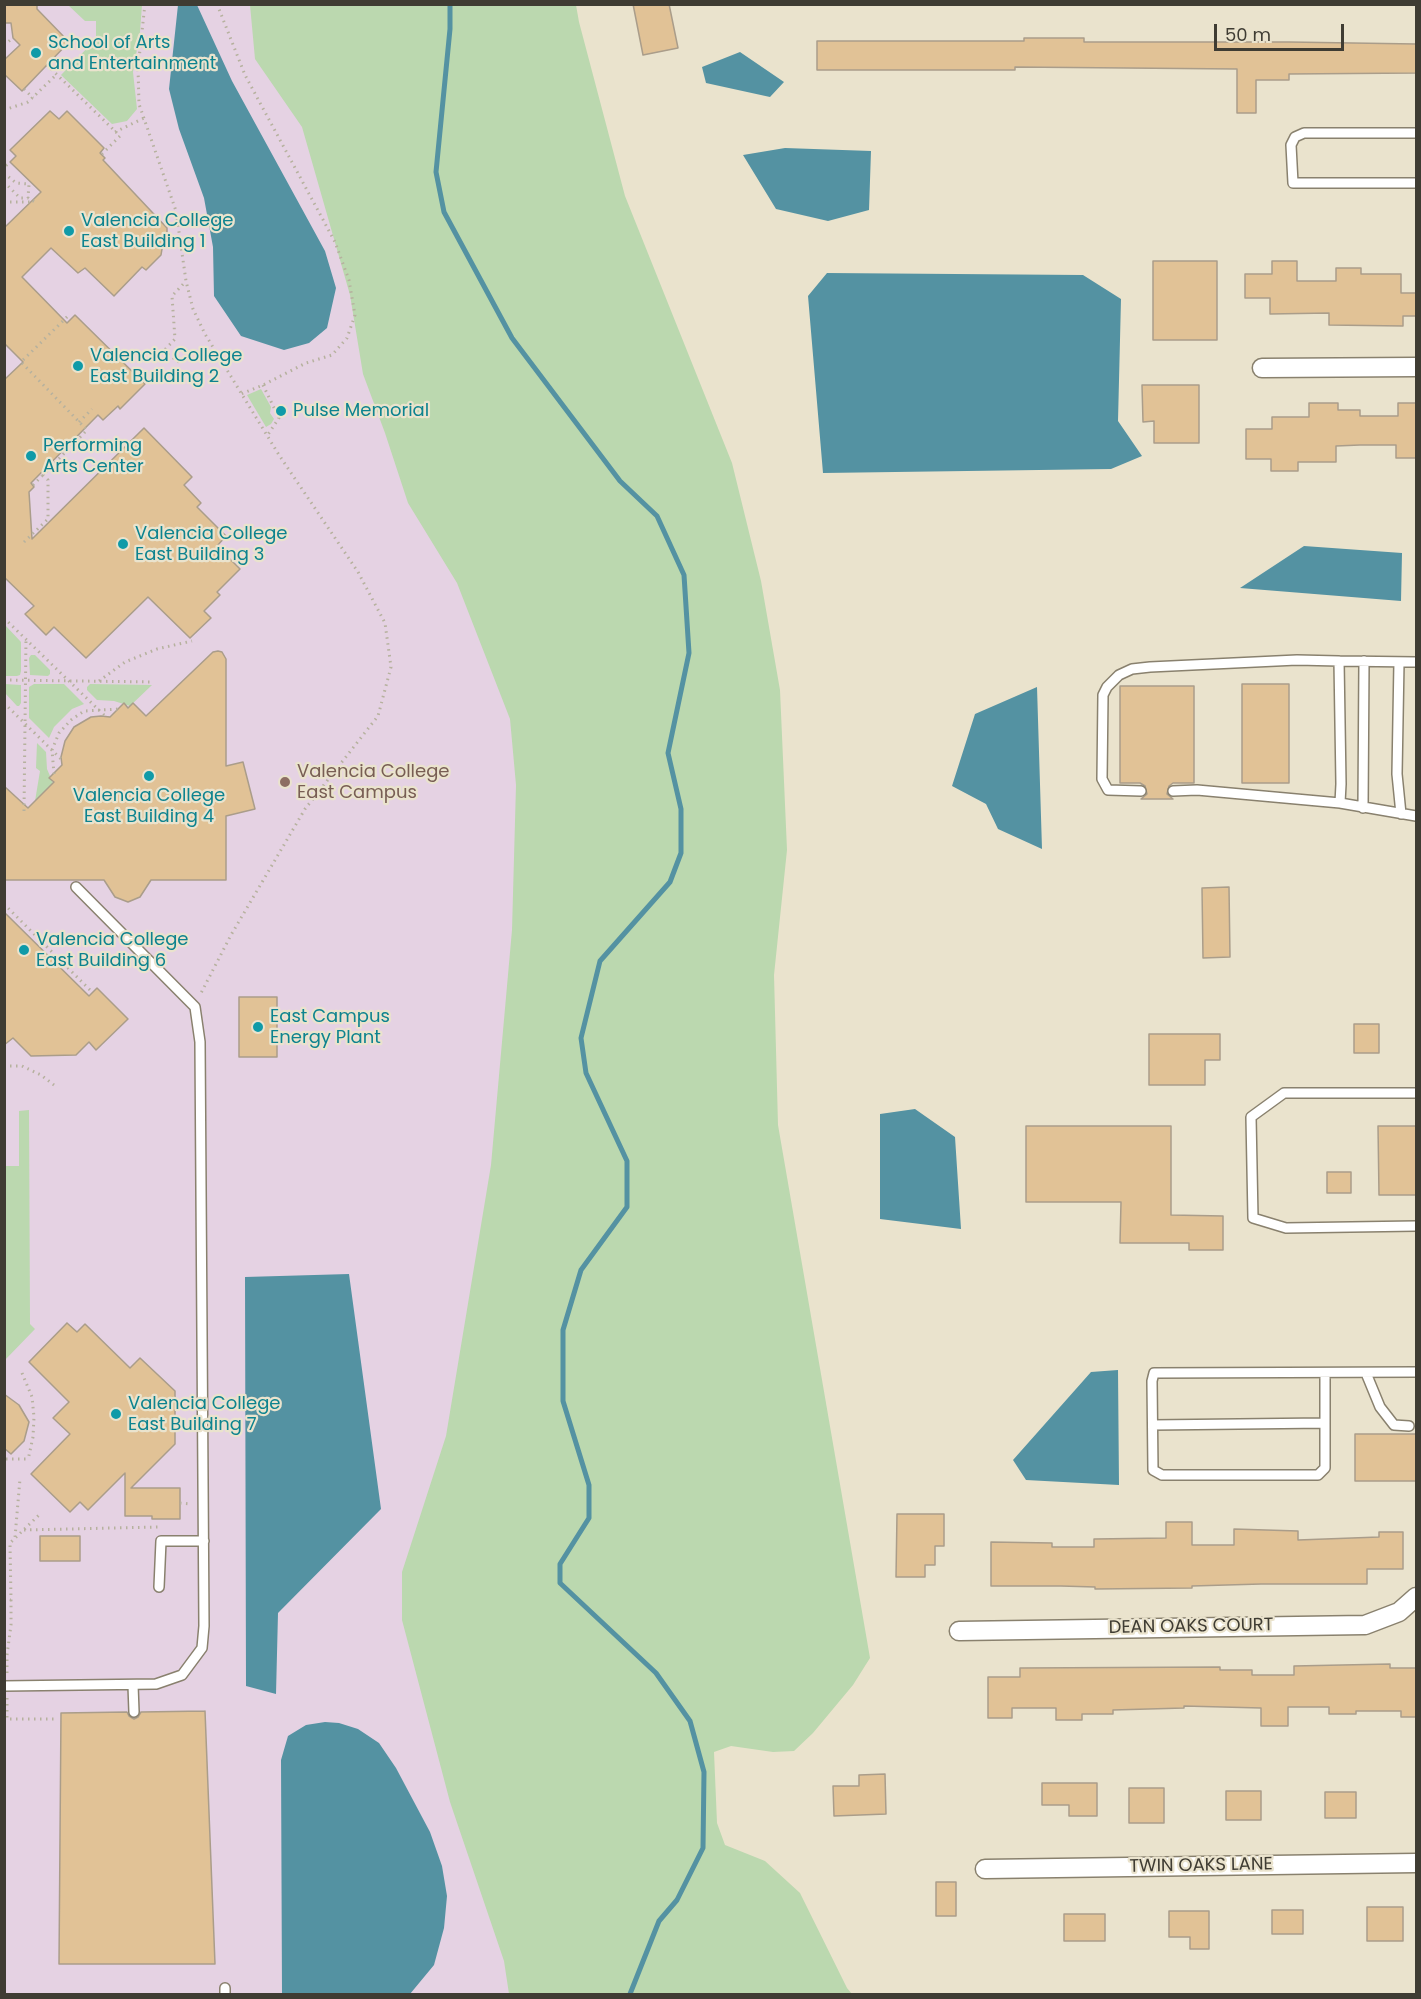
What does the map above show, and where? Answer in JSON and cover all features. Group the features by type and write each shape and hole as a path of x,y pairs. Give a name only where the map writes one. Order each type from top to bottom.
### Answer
{"street":[{"path":"1262,368 1416,367"},
{"name":"DEAN OAKS COURT","path":"958,1631 1365,1625 1399,1612 1416,1597"},
{"name":"TWIN OAKS LANE","path":"985,1869 1416,1863"}],"lane":[{"path":"1416,133 1304,133 1295,137 1292,145 1293,183 1416,183"},
{"path":"1141,791 1108,790 1102,779 1103,695 1107,687 1119,675 1132,669 1150,667 1297,660 1416,662"},
{"path":"1339,661 1340,803"},
{"path":"1363,808 1364,661"},
{"path":"1399,662 1397,774 1401,814"},
{"path":"1173,791 1197,790 1340,803 1416,816"},
{"path":"4,1686 156,1684 182,1676 202,1648 204,1626 200,1042 195,1007 76,888"},
{"path":"1416,1093 1284,1093 1251,1117 1253,1218 1286,1228 1416,1226"},
{"path":"1325,1373 1325,1468 1318,1475 1162,1475 1153,1470 1152,1381 1154,1373 1416,1372"},
{"path":"1366,1373 1380,1407 1394,1425 1409,1426"},
{"path":"1153,1425 1325,1423"},
{"path":"159,1587 161,1541 204,1541"},
{"path":"134,1685 134,1712"}],"path":[{"path":"146,4 138,68 139,104 176,211 186,281 193,309 205,334 267,436 363,582 385,623 391,667 378,716 305,809 231,935 195,1007"},
{"path":"217,4 245,75 335,242 349,280 355,315 347,338 332,355 306,363 241,393"},
{"path":"4,45 12,38"},
{"path":"47,65 120,136 102,154"},
{"path":"4,110 28,102 57,74"},
{"path":"24,89 33,98"},
{"path":"116,132 144,118"},
{"path":"4,161 8,164 4,167"},
{"path":"4,172 16,183 29,184 28,198"},
{"path":"4,182 20,198 28,198 37,203 4,202"},
{"path":"148,352 156,359 175,339 172,296 186,281"},
{"path":"33,485 87,430 21,362 68,316"},
{"path":"163,351 182,364"},
{"path":"262,385 279,418 267,436"},
{"path":"79,422 92,409"},
{"path":"24,542 48,519 48,480 43,475"},
{"path":"4,618 106,717"},
{"path":"24,811 26,638"},
{"path":"99,681 125,662 157,649 192,641"},
{"path":"4,680 154,682"},
{"path":"4,703 61,759"},
{"path":"54,774 52,750 59,732 71,720 84,711 119,709"},
{"path":"4,904 92,992"},
{"path":"4,1066 22,1066 41,1075 54,1085"},
{"path":"6,1459 28,1459 33,1437 32,1397 22,1373"},
{"path":"15,1539 20,1479"},
{"path":"180,1503 194,1504"},
{"path":"4,1600 11,1600 10,1543 39,1515"},
{"path":"24,1530 166,1527"}],"shaded area":[{"name":"Valencia College East Campus","path":"5,5 545,5 595,1994 5,1994"}],"green space":[{"path":"68,5 142,5 133,72 137,109 127,121 112,124 61,75 96,39 96,21 85,21"},
{"path":"250,5 576,5 625,196 732,463 761,581 780,690 787,850 774,975 778,1125 870,1658 853,1685 813,1733 794,1751 773,1752 731,1746 714,1752 717,1823 725,1845 765,1861 800,1893 852,1994 509,1994 504,1961 450,1802 402,1620 402,1572 446,1436 491,1165 512,930 516,785 510,719 457,583 408,503 363,374 350,295 302,127 255,59"},
{"path":"261,389 271,407 270,413 274,419 266,427 247,395"},
{"path":"5,625 21,642 21,671 17,676 5,676"},
{"path":"35,655 50,670 48,676 30,675 29,658"},
{"path":"5,684 21,685 19,706 5,693"},
{"path":"34,684 64,684 84,704 72,709 54,727 49,738 29,718 29,687"},
{"path":"90,684 152,685 130,706 114,701 97,700 87,690"},
{"path":"37,743 46,752 47,769 53,783 35,801 40,771 36,768"},
{"path":"29,1110 30,1324 35,1329 5,1360 5,1166 19,1166 19,1111"}],"water":[{"path":"178,5 197,5 232,81 325,251 336,288 327,328 309,343 284,350 241,336 214,296 213,247 204,198 179,129 169,89"},
{"path":"740,52 784,82 770,97 706,83 702,67"},
{"path":"785,148 871,151 869,210 828,221 776,209 743,155"},
{"path":"827,273 1083,275 1121,299 1118,421 1142,456 1111,469 823,473 808,296"},
{"path":"1304,546 1402,553 1401,601 1240,588"},
{"path":"1037,687 1042,849 998,829 986,804 952,786 975,714"},
{"path":"915,1109 955,1137 961,1229 880,1219 880,1114"},
{"path":"349,1274 381,1509 278,1613 276,1694 246,1686 245,1277"},
{"path":"1118,1370 1119,1485 1026,1480 1013,1460 1091,1372"},
{"path":"325,1722 339,1723 358,1729 379,1743 396,1768 430,1832 442,1866 447,1896 444,1928 434,1965 410,1994 282,1994 281,1760 288,1736 306,1725"}],"building":[{"name":"School of Arts and Entertainment","path":"4,4 37,4 37,9 69,42 22,91 4,74 4,60 20,45 13,38 11,23 4,23"},
{"path":"633,4 669,4 678,48 643,55"},
{"path":"1024,38 1084,38 1084,42 1416,44 1416,73 1289,74 1289,80 1256,80 1256,113 1237,113 1237,69 1015,67 1015,70 817,70 817,41 1024,41"},
{"path":"50,111 59,119 67,111 104,148 100,153 105,158 103,160 167,228 167,238 163,243 161,255 146,270 142,267 114,296 85,268 78,273 51,248 22,277 67,323 75,315 145,384 120,409 118,406 103,420 98,415 31,483 34,487 29,492 32,539 144,428 192,477 184,485 201,503 197,507 226,536 217,546 240,569 217,592 220,595 204,611 211,618 190,638 148,597 86,658 54,627 46,635 25,614 34,606 4,577 4,380 23,362 4,343 4,228 41,192 10,162 16,156 10,150"},
{"path":"1153,261 1217,261 1217,340 1153,340"},
{"path":"1272,261 1297,261 1297,281 1336,281 1336,268 1361,268 1361,274 1401,274 1401,293 1416,293 1416,316 1403,316 1403,326 1329,325 1329,313 1270,314 1270,298 1245,298 1245,274 1272,274"},
{"path":"1142,385 1199,385 1199,443 1154,443 1154,421 1143,422"},
{"path":"1309,403 1338,403 1338,410 1360,410 1360,416 1398,416 1398,403 1416,403 1416,458 1396,458 1396,445 1360,445 1336,446 1336,462 1298,462 1298,471 1271,471 1271,459 1246,459 1246,429 1272,429 1272,417 1309,417"},
{"name":"Valencia College East Building 4","path":"213,652 222,652 226,659 226,766 243,762 255,809 226,816 226,880 151,880 140,897 128,902 115,897 104,880 4,880 4,786 28,808 54,782 49,778 62,765 61,757 65,741 74,727 91,717 110,717 124,703 128,708 133,703 146,716"},
{"path":"1242,684 1289,684 1289,783 1242,783"},
{"path":"1120,686 1194,686 1194,783 1173,783 1169,786 1167,794 1173,799 1141,799 1147,794 1145,786 1140,783 1120,783"},
{"path":"1229,887 1230,957 1203,958 1202,888"},
{"name":"Valencia College East Building 6","path":"4,912 89,996 97,988 128,1019 96,1050 89,1042 76,1055 31,1056 13,1038 4,1045"},
{"name":"East Campus Energy Plant","path":"239,997 277,997 277,1057 239,1057"},
{"path":"1354,1024 1379,1024 1379,1053 1354,1053"},
{"path":"1149,1034 1220,1034 1220,1060 1205,1060 1205,1085 1149,1085"},
{"path":"1026,1126 1171,1126 1171,1215 1223,1216 1223,1250 1189,1250 1189,1243 1120,1243 1121,1202 1026,1202"},
{"path":"1378,1126 1416,1126 1416,1195 1379,1195"},
{"path":"1327,1172 1351,1172 1351,1193 1327,1193"},
{"name":"Valencia College East Building 7","path":"67,1323 77,1332 85,1324 130,1368 140,1358 175,1391 175,1444 131,1488 180,1488 180,1519 125,1516 125,1473 88,1510 80,1502 70,1512 31,1474 70,1434 53,1418 69,1402 29,1362"},
{"path":"4,1394 19,1405 29,1422 24,1441 11,1454 4,1448"},
{"path":"1355,1434 1416,1434 1416,1481 1355,1481"},
{"path":"897,1514 944,1514 944,1546 935,1546 935,1565 925,1565 925,1577 896,1577"},
{"path":"1166,1522 1192,1522 1192,1545 1234,1545 1234,1529 1298,1531 1298,1540 1379,1537 1379,1532 1403,1532 1403,1569 1367,1569 1367,1584 1261,1584 1192,1586 1192,1588 1095,1589 1095,1587 1061,1586 991,1586 991,1542 1052,1543 1052,1547 1094,1547 1094,1539 1166,1538"},
{"path":"40,1536 80,1536 80,1561 40,1561"},
{"path":"1390,1664 1390,1668 1416,1668 1416,1717 1401,1717 1401,1711 1356,1711 1356,1714 1329,1714 1329,1707 1288,1707 1288,1726 1261,1726 1261,1708 1184,1706 1184,1708 1113,1710 1113,1714 1082,1714 1082,1720 1056,1720 1056,1708 1012,1708 1012,1718 988,1718 988,1677 1020,1677 1020,1668 1220,1667 1220,1670 1252,1670 1252,1675 1294,1675 1294,1666"},
{"path":"205,1711 215,1964 59,1964 61,1713 127,1712 134,1719 141,1712"},
{"path":"885,1774 886,1814 834,1816 833,1786 859,1786 859,1775"},
{"path":"1042,1783 1097,1783 1097,1816 1069,1816 1069,1805 1042,1805"},
{"path":"1129,1788 1164,1788 1164,1823 1129,1823"},
{"path":"1226,1791 1261,1791 1261,1820 1226,1820"},
{"path":"1325,1792 1356,1792 1356,1818 1325,1818"},
{"path":"936,1882 956,1882 956,1916 936,1916"},
{"path":"1367,1907 1403,1907 1403,1941 1367,1941"},
{"path":"1272,1910 1303,1910 1303,1934 1272,1934"},
{"path":"1169,1911 1209,1911 1209,1949 1190,1949 1190,1937 1169,1937"},
{"path":"1064,1914 1105,1914 1105,1941 1064,1941"}],"waterway":[{"path":"450,4 450,29 436,172 444,212 512,338 620,481 657,516 684,575 689,653 668,753 681,809 681,853 670,882 600,961 581,1038 586,1073 627,1161 627,1207 581,1270 563,1330 563,1401 589,1485 589,1518 560,1564 560,1583 656,1673 690,1721 704,1772 703,1848 677,1900 659,1921 630,1994"}],"place":[{"name":"School of Arts and Entertainment","path":"36,53"},
{"name":"Valencia College East Building 1","path":"69,231"},
{"name":"Valencia College East Building 2","path":"78,366"},
{"name":"Pulse Memorial","path":"281,411"},
{"name":"Performing Arts Center","path":"31,456"},
{"name":"Valencia College East Building 3","path":"123,544"},
{"name":"Valencia College East Building 4","path":"149,776"},
{"name":"Valencia College East Campus","path":"285,782"},
{"name":"Valencia College East Building 6","path":"24,950"},
{"name":"East Campus Energy Plant","path":"258,1027"},
{"name":"Valencia College East Building 7","path":"116,1414"}]}
